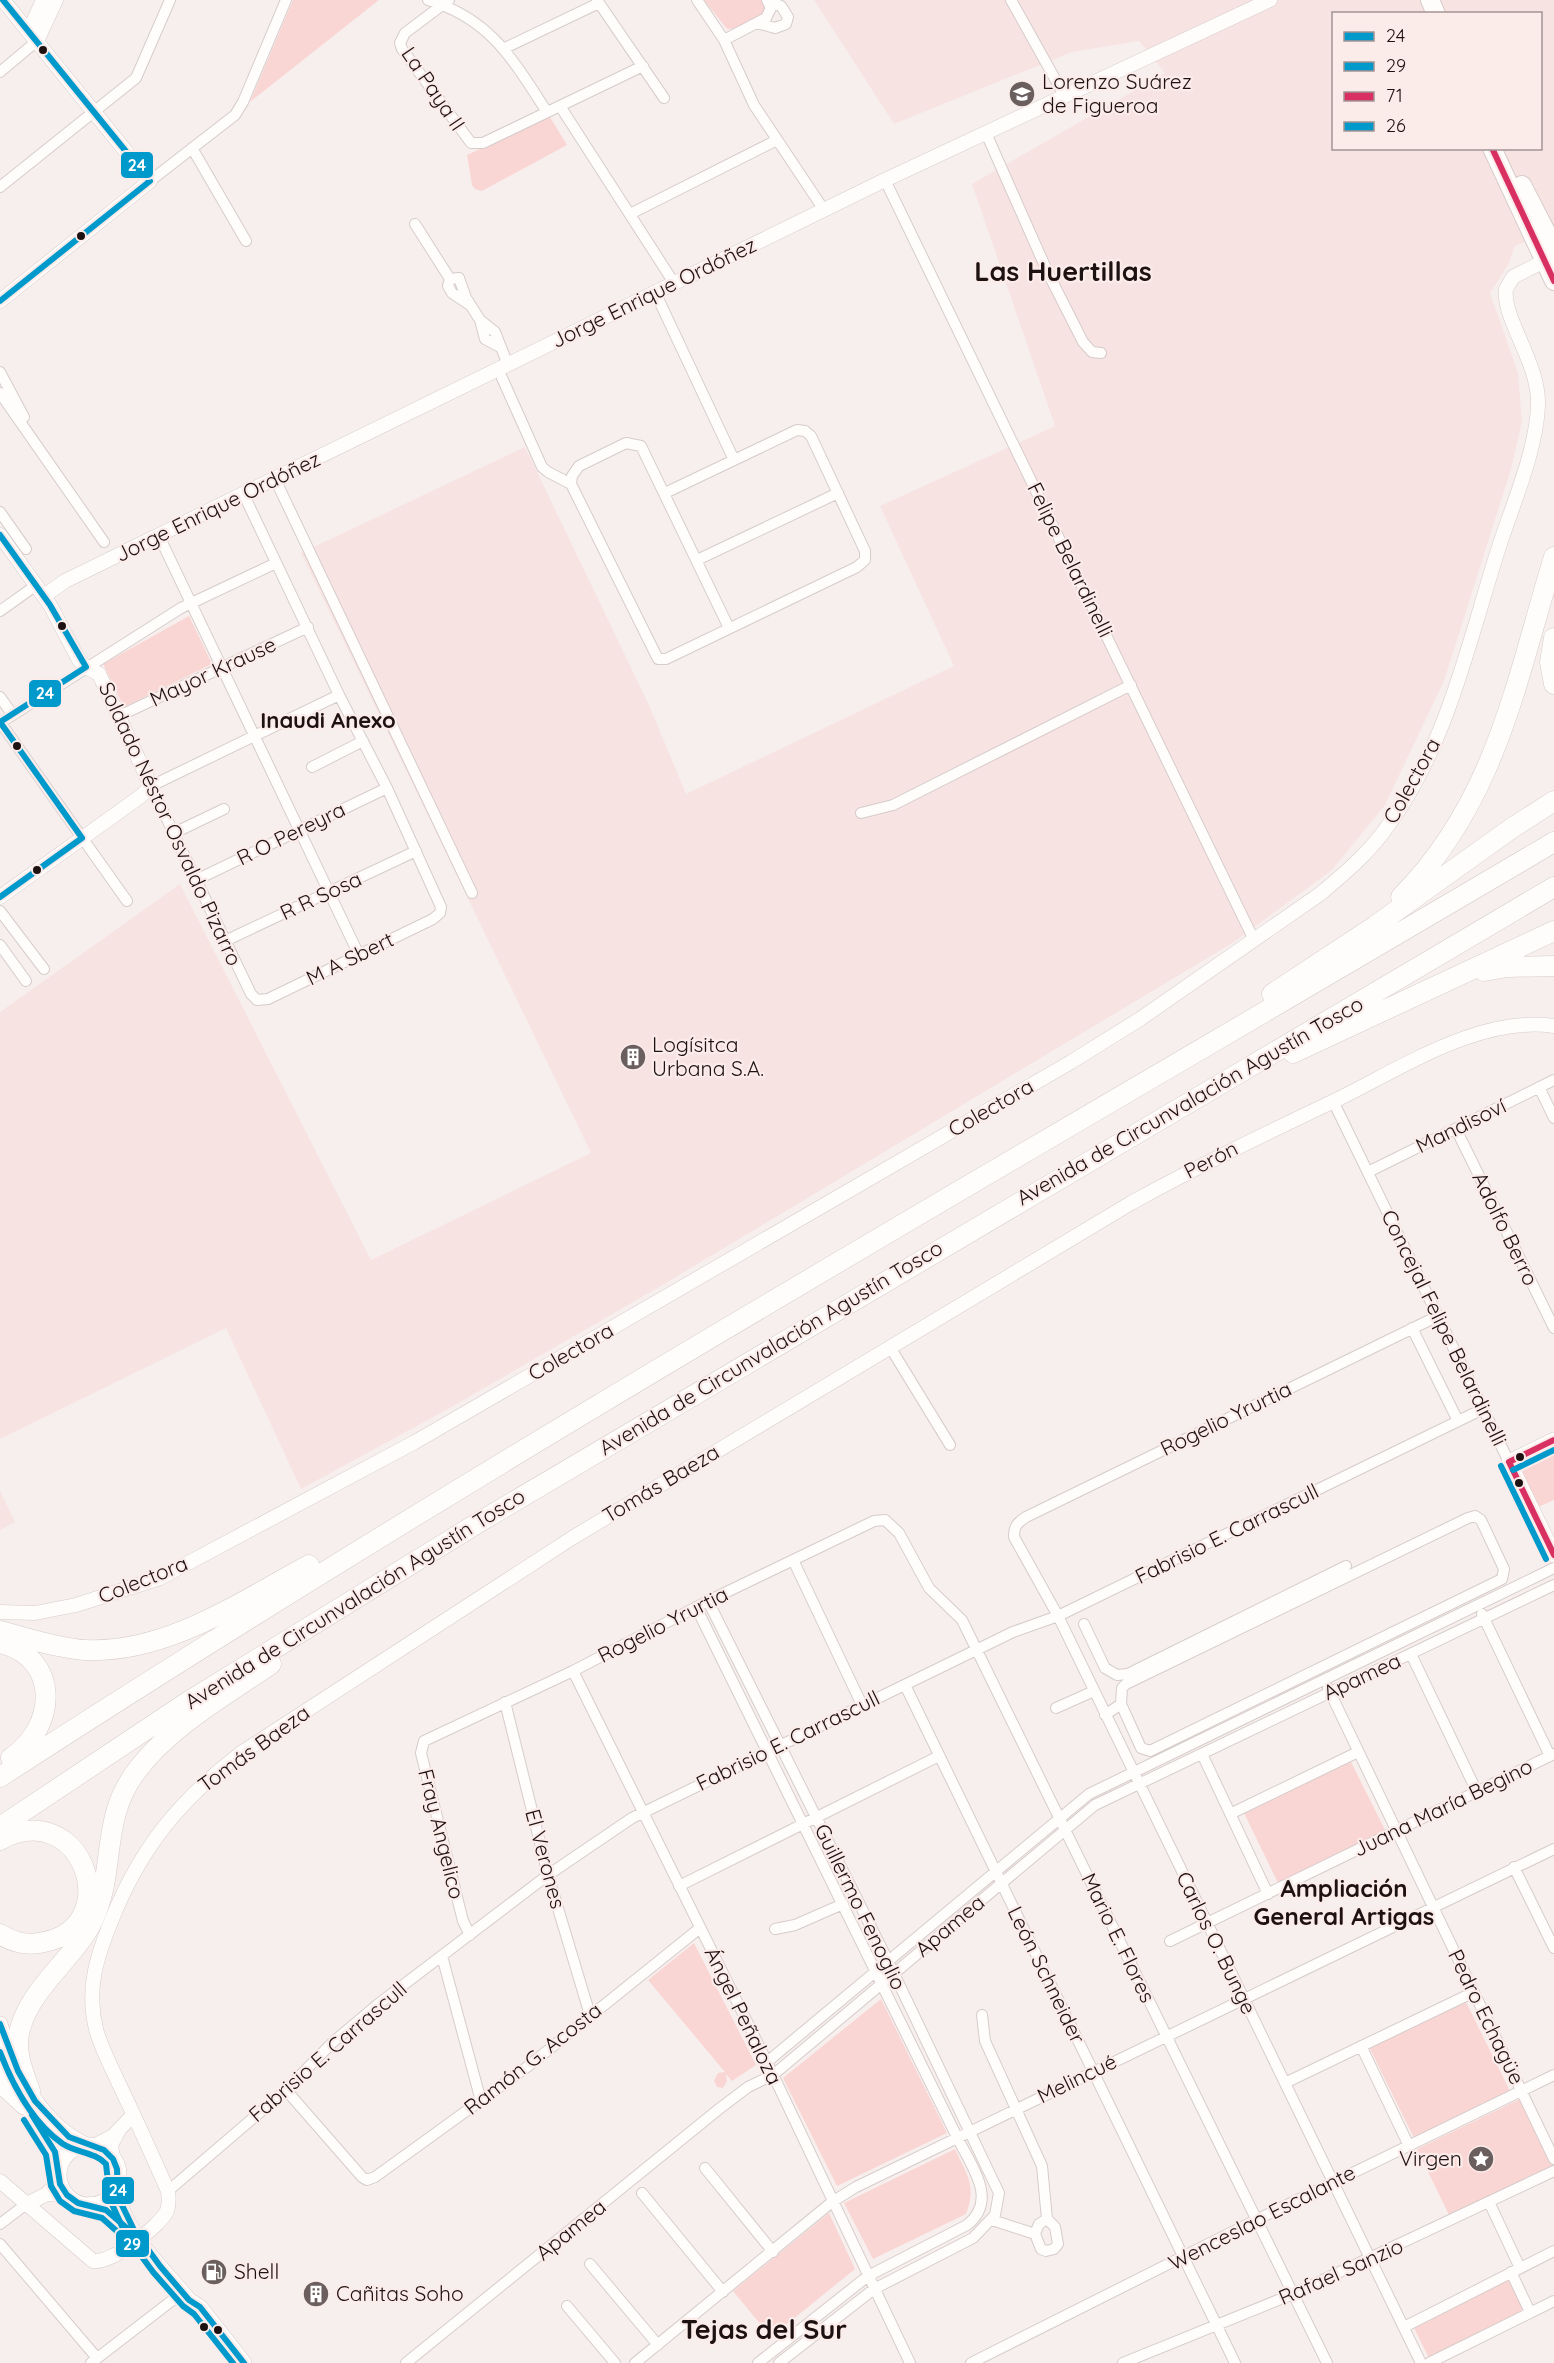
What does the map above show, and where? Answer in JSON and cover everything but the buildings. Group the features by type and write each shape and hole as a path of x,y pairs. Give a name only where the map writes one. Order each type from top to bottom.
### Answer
{"highway":[{"path":"1493,150 1551,255"},
{"path":"1504,150 1551,255 1554,281"},
{"path":"1355,940 1420,876 1450,836 1475,796 1499,740 1554,557"},
{"path":"1554,639 1550,662 1554,684"},
{"path":"1044,1143 1152,1068 1237,1017 1355,940 1554,801"},
{"name":"Avenida de Circunvalación Agustín Tosco","path":"0,1777 199,1648 422,1510 1554,842"},
{"name":"Avenida de Circunvalación Agustín Tosco","path":"0,1827 186,1703 481,1521 1554,887"},
{"path":"1195,1098 1554,931"},
{"path":"1452,978 1506,967 1554,966"},
{"path":"0,1631 84,1650 128,1648 158,1641 422,1510"},
{"path":"28,2098 18,2050 22,2022 31,2005 81,1940 93,1919 103,1888 109,1838 116,1809 139,1767 166,1741 202,1713 400,1579 481,1521"},
{"path":"0,1643 12,1647 28,1658 42,1678 46,1698 44,1720 39,1731 24,1748 0,1765"},
{"path":"0,1840 18,1832 33,1830 61,1839 74,1850 82,1863 89,1886 87,1904 79,1920 58,1938 30,1944 11,1940 0,1934"},
{"path":"0,2082 28,2098"}],"main road":[{"path":"1509,1462 1554,1440"},
{"name":"Concejal Felipe Belardinelli","path":"1509,1462 1554,1555"},
{"path":"0,2025 28,2098 51,2144 64,2192 74,2201 92,2204 106,2210 135,2234 186,2296 200,2307 244,2363"},
{"path":"0,2062 28,2098 60,2130 106,2151 113,2158 118,2171 116,2185 120,2202 135,2234"},
{"path":"59,2177 63,2161 70,2152 92,2146"},
{"path":"92,2204 105,2200 116,2185"},
{"path":"186,2296 194,2312 234,2363"}],"street":[{"path":"3,0 150,182"},
{"path":"33,36 43,0"},
{"path":"0,72 33,36 56,0"},
{"path":"0,187 136,78 170,0"},
{"path":"0,301 240,107 286,0"},
{"path":"428,0 446,2 481,25 505,48 547,112"},
{"path":"697,0 724,40 754,105 824,210"},
{"path":"724,40 770,14 767,0"},
{"path":"757,23 775,27 786,24 788,17 786,12 767,0"},
{"path":"1011,0 1064,95"},
{"name":"Jorge Enrique Ordóñez","path":"40,591 244,495 885,180 1270,0"},
{"path":"505,48 598,1 664,98"},
{"name":"La Paya II","path":"446,2 405,33 400,43 466,140 477,144 643,66"},
{"path":"560,106 674,283"},
{"path":"986,132 1048,273 1083,342 1092,352 1101,353"},
{"path":"630,214 777,140"},
{"path":"192,148 246,241"},
{"name":"Felipe Belardinelli","path":"885,180 1254,940"},
{"path":"415,224 450,279 459,278 470,305 480,320 495,332 503,367 542,466 548,472 571,484"},
{"name":"Colectora","path":"0,1612 27,1614 76,1605 160,1578 303,1503 415,1442 1071,1062 1126,1028 1320,894 1366,852 1404,804 1432,751 1522,477 1536,422 1538,399 1535,376 1509,308 1506,288 1513,278 1551,255"},
{"path":"655,292 734,460"},
{"path":"0,372 47,459"},
{"path":"0,393 104,542"},
{"path":"665,494 798,430 805,431 811,436 865,550 865,560 862,564 666,659 658,659 571,484 572,476 579,466 626,443 636,443 644,450 665,494 697,560 729,628"},
{"path":"275,479 472,893"},
{"path":"697,560 838,493"},
{"path":"244,495 416,851"},
{"path":"0,512 26,549"},
{"name":"Soldado Néstor Osvaldo Pizarro","path":"0,535 40,591 86,667 99,674 225,941 251,994 257,1000"},
{"path":"159,536 359,955"},
{"path":"127,901 0,722 191,603 276,563"},
{"path":"0,611 40,591"},
{"name":"Mayor Krause","path":"119,716 308,627"},
{"path":"861,813 893,805 1131,685"},
{"path":"0,897 141,796 151,786 339,695"},
{"path":"0,697 12,714"},
{"path":"312,767 363,741"},
{"name":"R O Pereyra","path":"196,880 299,828 387,788"},
{"path":"174,833 224,809"},
{"name":"R R Sosa","path":"225,941 416,851"},
{"name":"M A Sbert","path":"257,1000 268,999 433,919 440,913 440,902 416,851"},
{"path":"0,911 44,969"},
{"path":"0,945 26,981"},
{"name":"Perón","path":"890,1347 1113,1213 1222,1154 1471,1036 1521,1025 1554,1026"},
{"name":"Mandisoví","path":"1368,1172 1554,1080"},
{"path":"1539,1087 1554,1118"},
{"name":"Concejal Felipe Belardinelli","path":"1334,1101 1509,1462"},
{"name":"Adolfo Berro","path":"1456,1129 1554,1328"},
{"name":"Rogelio Yrurtia","path":"1015,1524 1438,1316"},
{"path":"1412,1328 1458,1421"},
{"path":"890,1347 950,1444"},
{"name":"Tomás Baeza","path":"168,2192 96,2030 92,1978 100,1949 140,1860 159,1832 194,1792 241,1753 520,1571 890,1347"},
{"name":"Fabrisio E. Carrascull","path":"168,2192 286,2090 332,2043 548,1875 643,1812 1014,1632 1058,1616 1483,1409"},
{"path":"1475,1516 1481,1520 1504,1569 1502,1579 1150,1751 1141,1748 1121,1704 1122,1688 1126,1684 1468,1518 1475,1516"},
{"name":"Rogelio Yrurtia","path":"432,1736 573,1671 708,1601 874,1521 885,1520 894,1526"},
{"name":"Carlos O. Bunge","path":"1015,1524 1014,1537 1058,1616 1421,2363"},
{"name":"Mario E. Flores","path":"894,1526 929,1588 956,1612 977,1650 1326,2363"},
{"path":"793,1560 862,1705"},
{"path":"1084,1624 1105,1668 1117,1675 1128,1674 1346,1566"},
{"name":"Apamea","path":"767,2062 1089,1794 1554,1568"},
{"name":"Apamea","path":"406,2363 719,2109 748,2087 773,2075 1095,1805 1554,1586"},
{"name":"Guillermo Fenoglio","path":"708,1601 971,2131 999,2193 994,2218"},
{"path":"1478,1605 1552,1755"},
{"name":"Guillermo Fenoglio","path":"696,1607 982,2190 984,2202 981,2211 968,2225 868,2276"},
{"path":"1411,1654 1477,1792"},
{"path":"1086,1676 1105,1668"},
{"name":"Ángel Peñaloza","path":"573,1671 767,2062 910,2363"},
{"name":"Pedro Echagüe","path":"1325,1680 1554,2159"},
{"name":"León Schneider","path":"904,1685 1235,2363"},
{"path":"1056,1708 1094,1691"},
{"name":"El Verones","path":"505,1702 548,1875 590,2015"},
{"path":"1105,1714 1121,1704"},
{"name":"Fray Angelico","path":"432,1736 424,1741 421,1753 463,1921 470,1935"},
{"path":"1230,1814 1358,1752"},
{"path":"1202,1754 1268,1893"},
{"path":"679,1886 939,1755"},
{"name":"Juana María Begino","path":"1170,1941 1552,1755"},
{"name":"Melincué","path":"636,2363 832,2202 856,2187 1554,1849"},
{"path":"1514,1867 1554,1948"},
{"path":"775,1929 795,1925 843,1904"},
{"name":"Ramón G. Acosta","path":"286,2090 362,2177 367,2180 375,2177 528,2067 700,1928"},
{"path":"442,1956 481,2101"},
{"path":"1285,2083 1474,1992"},
{"path":"982,2015 985,2041 1042,2166 1047,2219 1058,2233 1058,2244 1054,2249 1046,2251 1041,2249 1035,2234 1039,2224 1047,2219"},
{"path":"1361,2046 1409,2146"},
{"name":"Wenceslao Escalante","path":"971,2363 1256,2220 1554,2075"},
{"path":"113,2158 111,2145 133,2115"},
{"path":"92,2146 108,2140 121,2129"},
{"path":"705,2168 773,2252"},
{"name":"Rafael Sanzio","path":"1123,2363 1218,2327 1293,2294 1554,2171"},
{"path":"47,2194 59,2177"},
{"path":"0,2181 25,2205 93,2261 99,2262 112,2258 135,2234 165,2214 168,2192"},
{"path":"642,2193 723,2292"},
{"path":"0,2224 25,2205 47,2194 61,2194 74,2201"},
{"path":"1489,2202 1530,2313"},
{"path":"779,2363 874,2289 973,2238 994,2218 1035,2234"},
{"path":"0,2244 94,2361 186,2296"},
{"path":"1404,2327 1554,2251"},
{"path":"590,2264 658,2345"},
{"path":"758,2363 868,2276"},
{"path":"1429,2363 1554,2301"},
{"path":"567,2306 615,2363"}],"shaded area":[{"path":"293,0 379,0 250,102"},
{"path":"704,0 761,0 766,8 750,23 727,29"},
{"path":"814,0 1554,0 1554,230 1515,246 1508,265 1490,293 1518,373 1522,422 1511,469 1444,681 1385,805 1332,870 1234,942 659,1287 448,1409 301,1489 226,1328 0,1439 0,1012 180,884 371,1260 591,1153 301,553 525,447 649,705 686,794 954,666 880,506 1055,426 972,184 1165,73 1139,41 1072,52 894,124"},
{"path":"550,117 567,145 482,191 475,189 472,185 467,155"},
{"path":"189,616 212,664 124,707 103,664"},
{"path":"1554,1452 1554,1500 1538,1507 1522,1476 1524,1467"},
{"path":"0,1491 15,1522 0,1530"},
{"path":"1350,1760 1386,1832 1279,1885 1244,1813"},
{"path":"694,1943 756,2065 732,2081 726,2074 727,2081 723,2088 717,2087 714,2081 718,2073 725,2072 648,1980"},
{"path":"881,1999 947,2133 837,2186 783,2078"},
{"path":"1465,2000 1511,2093 1415,2140 1369,2047"},
{"path":"1520,2099 1553,2167 1450,2217 1417,2149"},
{"path":"955,2149 971,2188 966,2214 873,2259 844,2203"},
{"path":"829,2213 855,2269 771,2337 733,2291"},
{"path":"1509,2278 1525,2309 1429,2358 1413,2326"}],"transit line":[{"name":"24","path":"0,301 150,181 3,0"},
{"name":"71","path":"1493,150 1554,281"},
{"name":"24","path":"0,535 50,605 86,667 0,722 82,838 0,897"},
{"name":"71","path":"1509,1462 1554,1440"},
{"name":"26","path":"1513,1470 1554,1450"},
{"name":"71","path":"1509,1462 1554,1555"},
{"name":"26","path":"1501,1466 1546,1559"},
{"name":"24","path":"0,2024 18,2071 35,2101 69,2137 104,2150 113,2159 117,2169 118,2197 134,2230 160,2266 189,2300 200,2307 244,2363"},
{"name":"29","path":"0,2052 18,2091 42,2126 63,2144 97,2157 106,2164 110,2200 126,2235 153,2272 183,2306 194,2314 233,2363"},
{"name":"24","path":"32,2115 55,2152 60,2184 67,2195 78,2203 106,2210 136,2236"},
{"name":"29","path":"24,2120 46,2155 51,2186 60,2201 74,2211 102,2218 130,2243"}],"place":[{"name":"Lorenzo Suárez de Figueroa","path":"1022,94"},
{"name":"Logísitca Urbana S.A.","path":"633,1057"},
{"name":"Virgen","path":"1481,2159"},
{"name":"Shell","path":"214,2272"},
{"name":"Cañitas Soho","path":"316,2294"}],"district":[{"name":"Las Huertillas","path":"1063,272"},
{"name":"Inaudi Anexo","path":"328,720"},
{"name":"Ampliación General Artigas","path":"1344,1903"},
{"name":"Tejas del Sur","path":"764,2330"}]}
